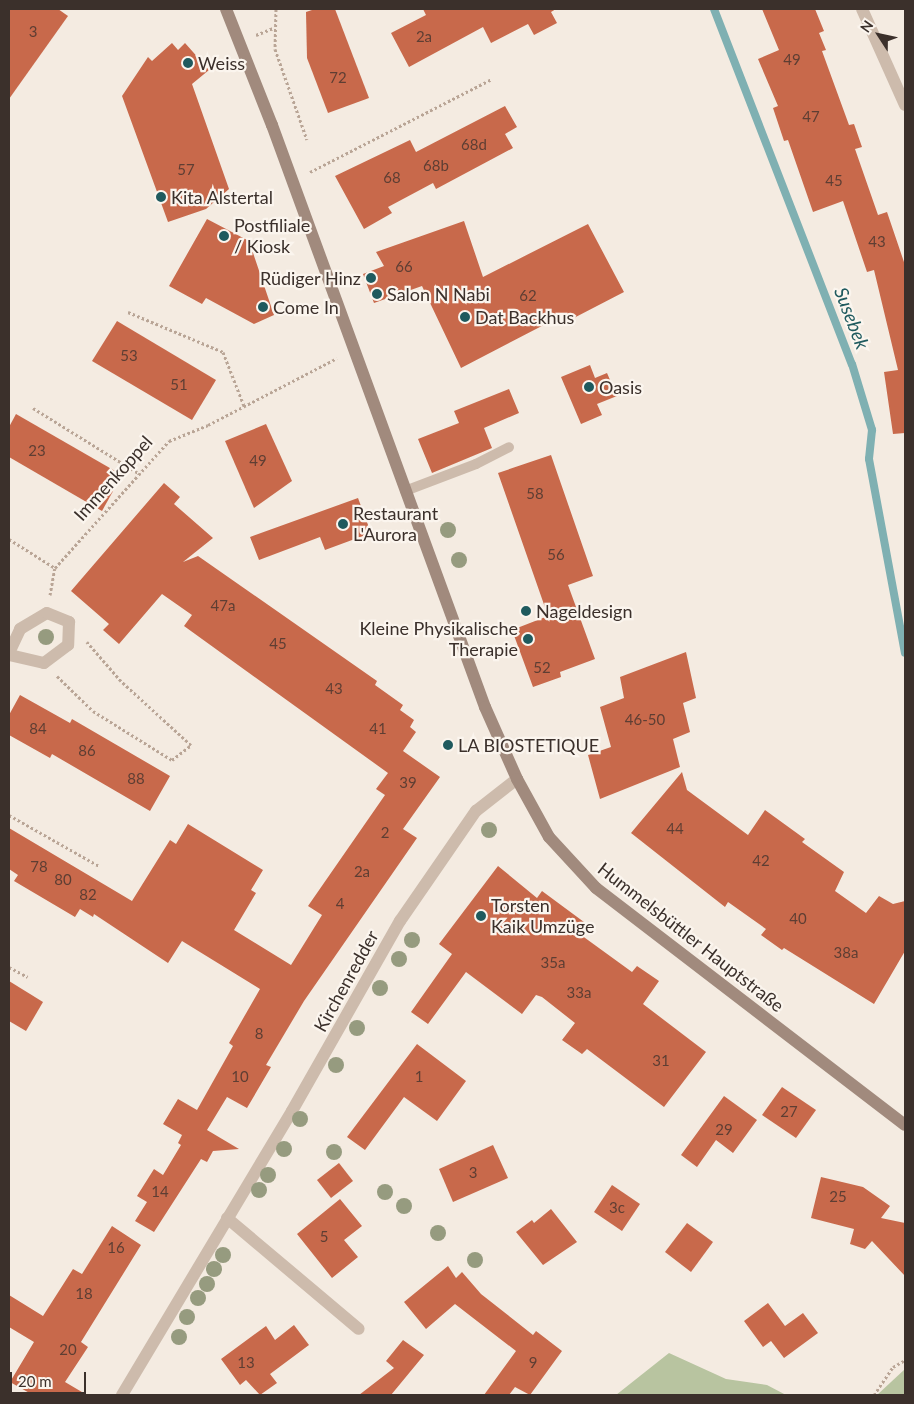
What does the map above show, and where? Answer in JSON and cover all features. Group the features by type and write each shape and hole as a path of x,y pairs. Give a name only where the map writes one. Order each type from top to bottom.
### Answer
{"main road":[{"name":"Hummelsbüttler Hauptstraße","path":"226,9 292,182 485,707 517,779 549,837 596,888 905,1125"}],"street":[{"path":"862,9 905,105"},
{"path":"47,612 69,622 68,644 44,663 9,654 20,629 47,612"},
{"name":"Kirchenredder","path":"122,1395 228,1218 400,921 476,811 517,779"},
{"path":"228,1218 359,1329"}],"lane":[{"path":"404,491 476,464 509,447"}],"path":[{"path":"276,9 274,28 275,49 307,140"},
{"path":"260,33 274,28"},
{"path":"292,182 492,79"},
{"path":"128,312 223,352 244,406"},
{"name":"Immenkoppel","path":"55,568 169,441 244,406 353,350"},
{"path":"32,408 140,474"},
{"path":"9,539 55,568 47,612"},
{"path":"44,663 93,711 172,760 191,745 121,682 69,622"},
{"path":"9,815 99,866"},
{"path":"9,967 28,977"},
{"path":"874,1395 893,1367 905,1360"}],"green space":[{"path":"669,1353 726,1379 767,1385 786,1395 616,1395"},
{"path":"905,1369 905,1395 877,1395"}],"building":[{"path":"9,9 58,9 68,16 9,99"},
{"path":"315,9 335,9 369,98 328,113 307,58 306,12"},
{"path":"423,9 556,9 551,12 557,23 534,35 528,24 491,43 483,27 409,67 391,33 426,15"},
{"path":"762,9 815,9 824,31 819,33 826,50 822,51 849,125 854,124 862,147 855,149 878,215 887,212 905,265 905,433 893,434 884,372 898,370 874,270 867,272 843,201 813,212 788,140 784,141 773,108 778,106 758,59 779,50"},
{"path":"172,43 178,50 185,43 209,70 192,84 229,189 206,209 168,222 122,96 148,57 152,61"},
{"path":"505,106 517,127 505,134 513,148 436,189 433,183 388,207 392,213 364,229 335,176 410,140 416,152"},
{"path":"207,219 249,241 274,315 254,324 206,298 202,304 169,286"},
{"path":"464,221 483,277 588,224 624,292 568,321 565,314 461,368 422,286 374,303 363,274 384,266 376,252"},
{"path":"117,321 216,380 192,420 92,361"},
{"name":"Oasis","path":"590,365 595,378 607,373 617,396 597,404 602,415 581,424 561,377"},
{"path":"509,389 519,413 484,428 492,448 432,473 418,439 459,423 454,411"},
{"path":"16,414 122,475 102,511 9,457 9,427"},
{"path":"266,424 292,481 254,508 225,441"},
{"path":"551,455 593,576 568,585 595,659 560,672 561,677 533,687 512,630 548,616 498,473"},
{"path":"164,483 180,497 174,504 213,538 183,562 198,556 377,681 375,685 403,705 400,710 414,720 410,727 416,732 403,751 440,777 403,829 417,838 304,1001 266,1065 271,1067 247,1108 227,1097 207,1130 239,1149 213,1151 207,1162 201,1159 154,1232 135,1221 147,1202 137,1196 154,1169 163,1175 181,1145 178,1143 182,1135 163,1124 178,1099 197,1110 233,1046 229,1043 260,989 182,941 168,963 94,914 93,917 80,909 75,917 14,881 18,875 9,869 9,828 132,901 170,840 176,844 188,824 263,870 251,890 256,893 234,930 291,965 322,915 308,906 385,795 376,789 388,773 184,626 192,615 162,594 119,644 103,630 109,624 71,591"},
{"path":"358,498 371,533 325,550 320,537 259,560 250,537"},
{"path":"686,652 696,698 683,703 690,732 673,739 680,767 600,799 588,755 611,747 600,707 624,698 620,677"},
{"path":"20,695 70,723 72,719 170,776 150,811 52,754 50,758 9,735 9,715"},
{"path":"682,772 687,790 748,835 765,810 805,839 802,842 844,872 835,891 866,913 879,896 893,904 905,901 905,951 874,1004 784,948 782,950 761,935 766,929 728,902 725,907 631,833"},
{"path":"498,866 537,898 542,891 588,925 581,935 632,972 637,966 659,981 643,1004 706,1052 664,1107 587,1049 582,1054 562,1040 575,1023 542,997 536,995 522,1014 466,972 428,1024 411,1012 452,954 439,944"},
{"path":"9,981 43,1002 26,1031 9,1021"},
{"path":"417,1044 466,1081 437,1121 404,1097 365,1150 347,1137"},
{"path":"782,1087 816,1110 796,1138 762,1115"},
{"path":"724,1096 757,1120 733,1153 716,1140 697,1167 681,1155"},
{"path":"493,1145 508,1178 453,1202 439,1169"},
{"path":"339,1163 353,1181 331,1198 317,1180"},
{"path":"821,1177 863,1187 890,1206 881,1218 905,1223 905,1276 872,1241 865,1249 850,1244 854,1229 811,1218"},
{"path":"612,1185 640,1204 622,1231 594,1212"},
{"path":"340,1199 362,1226 344,1240 358,1257 332,1278 297,1234"},
{"path":"551,1209 577,1242 543,1265 516,1232 532,1220 534,1223"},
{"path":"687,1223 713,1242 691,1272 665,1252"},
{"path":"112,1226 141,1245 81,1342 88,1347 65,1382 87,1395 33,1395 10,1382 34,1342 9,1327 9,1295 43,1316 73,1269 82,1274"},
{"path":"448,1266 456,1278 462,1272 481,1294 533,1335 536,1331 562,1351 530,1395 515,1387 509,1395 484,1395 516,1351 455,1304 426,1329 404,1302"},
{"path":"768,1303 785,1326 803,1313 818,1333 784,1358 771,1341 763,1347 744,1321"},
{"path":"294,1325 309,1345 270,1374 277,1383 260,1395 246,1380 240,1385 221,1359 266,1326 275,1340"},
{"path":"403,1340 424,1355 391,1395 359,1395 394,1368 386,1361"}],"waterway":[{"name":"Susebek","path":"714,9 852,364 872,430 869,459 905,653"}],"place":[{"name":"Weiss","path":"188,63"},
{"name":"Kita Alstertal","path":"161,197"},
{"name":"Postfiliale / Kiosk","path":"224,236"},
{"name":"Rüdiger Hinz","path":"371,278"},
{"name":"Salon N Nabi","path":"377,294"},
{"name":"Come In","path":"263,307"},
{"name":"Dat Backhus","path":"465,317"},
{"name":"Oasis","path":"589,387"},
{"name":"Restaurant L'Aurora","path":"343,524"},
{"name":"Nageldesign","path":"526,611"},
{"name":"Kleine Physikalische Therapie","path":"528,639"},
{"name":"LA BIOSTETIQUE","path":"448,745"},
{"name":"Torsten Kaik Umzüge","path":"481,916"}]}
